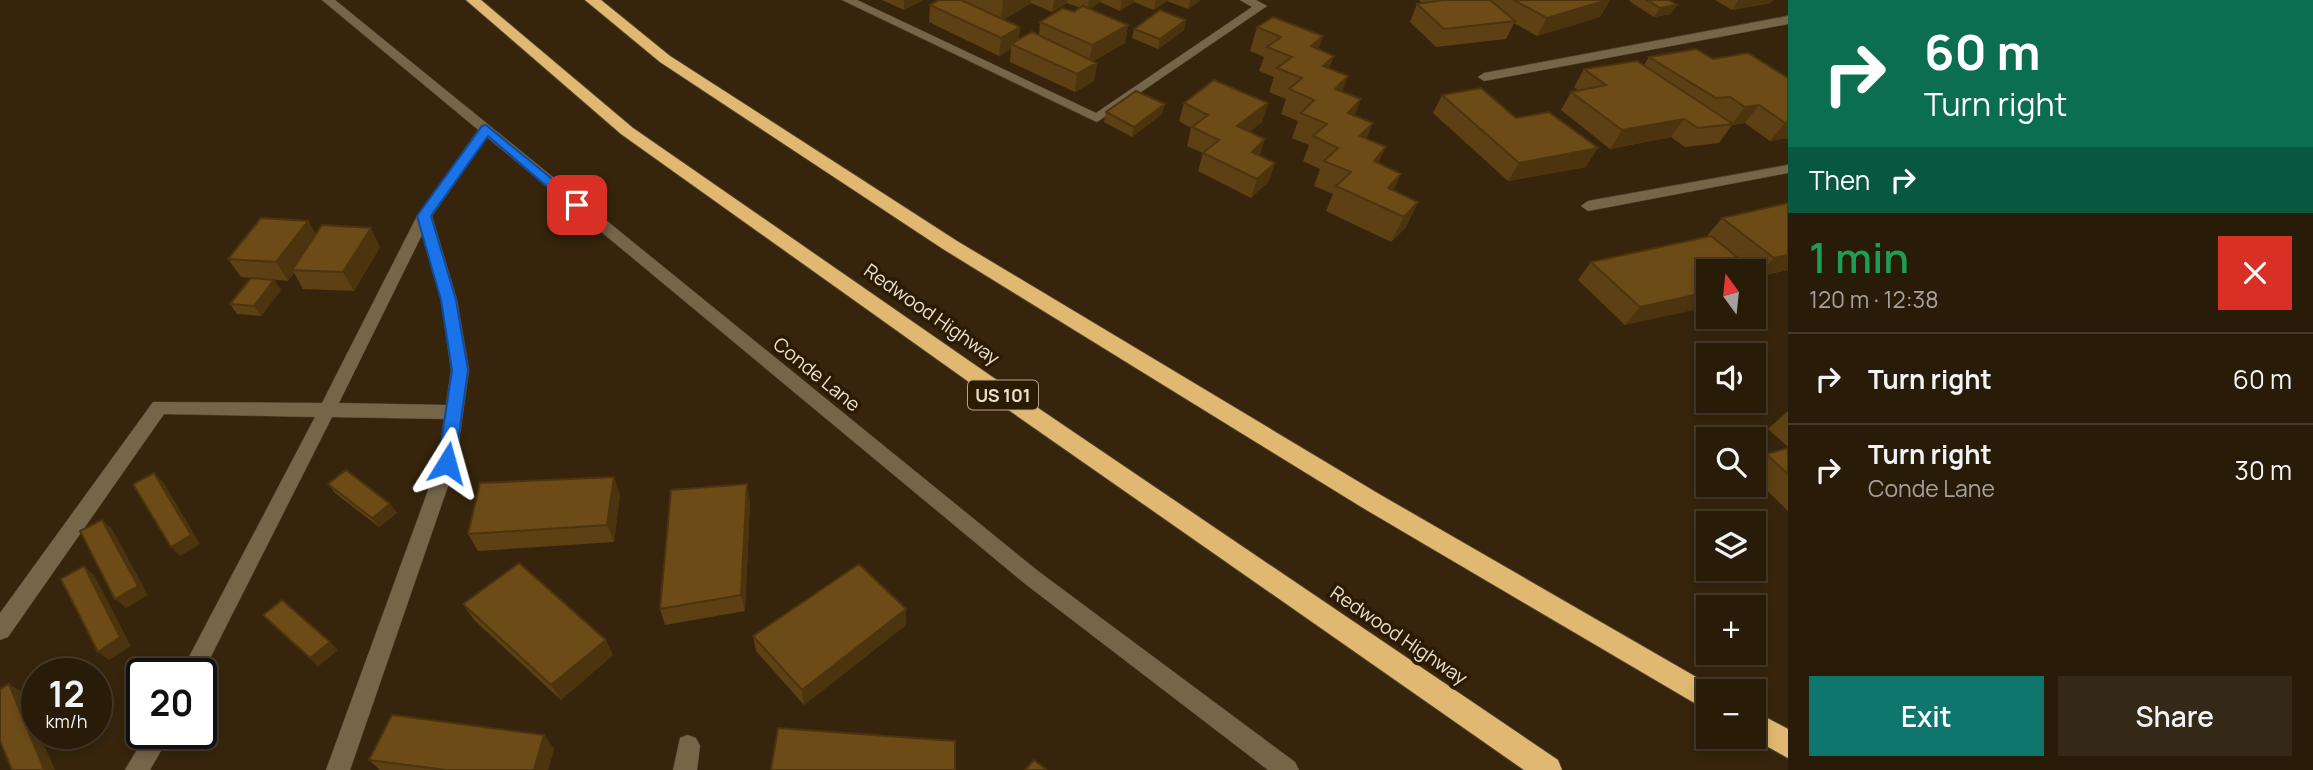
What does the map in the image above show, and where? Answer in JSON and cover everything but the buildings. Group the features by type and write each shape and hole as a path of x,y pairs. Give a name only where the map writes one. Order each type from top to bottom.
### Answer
{"highway":[{"path":"460,0 536,55"},
{"name":"Redwood Highway","path":"474,0 536,55 649,146 997,391 1548,770"},
{"path":"595,0 666,59 950,245 1371,502 1696,691"},
{"path":"1766,731 1788,744"}],"street":[{"name":"Conde Lane","path":"328,0 1031,577 1287,770"},
{"path":"848,0 1097,118 1261,6 1247,0"},
{"path":"1484,77 1788,20"},
{"path":"199,658 424,216 486,129"},
{"path":"1588,206 1788,169"},
{"path":"338,770 447,463 460,370 449,300 424,216"},
{"path":"0,630 159,407 454,412"},
{"path":"685,770 688,746"},
{"path":"137,770 150,749"}],"route":[{"path":"447,463 460,370 449,300 424,216 486,129 577,205"}]}
